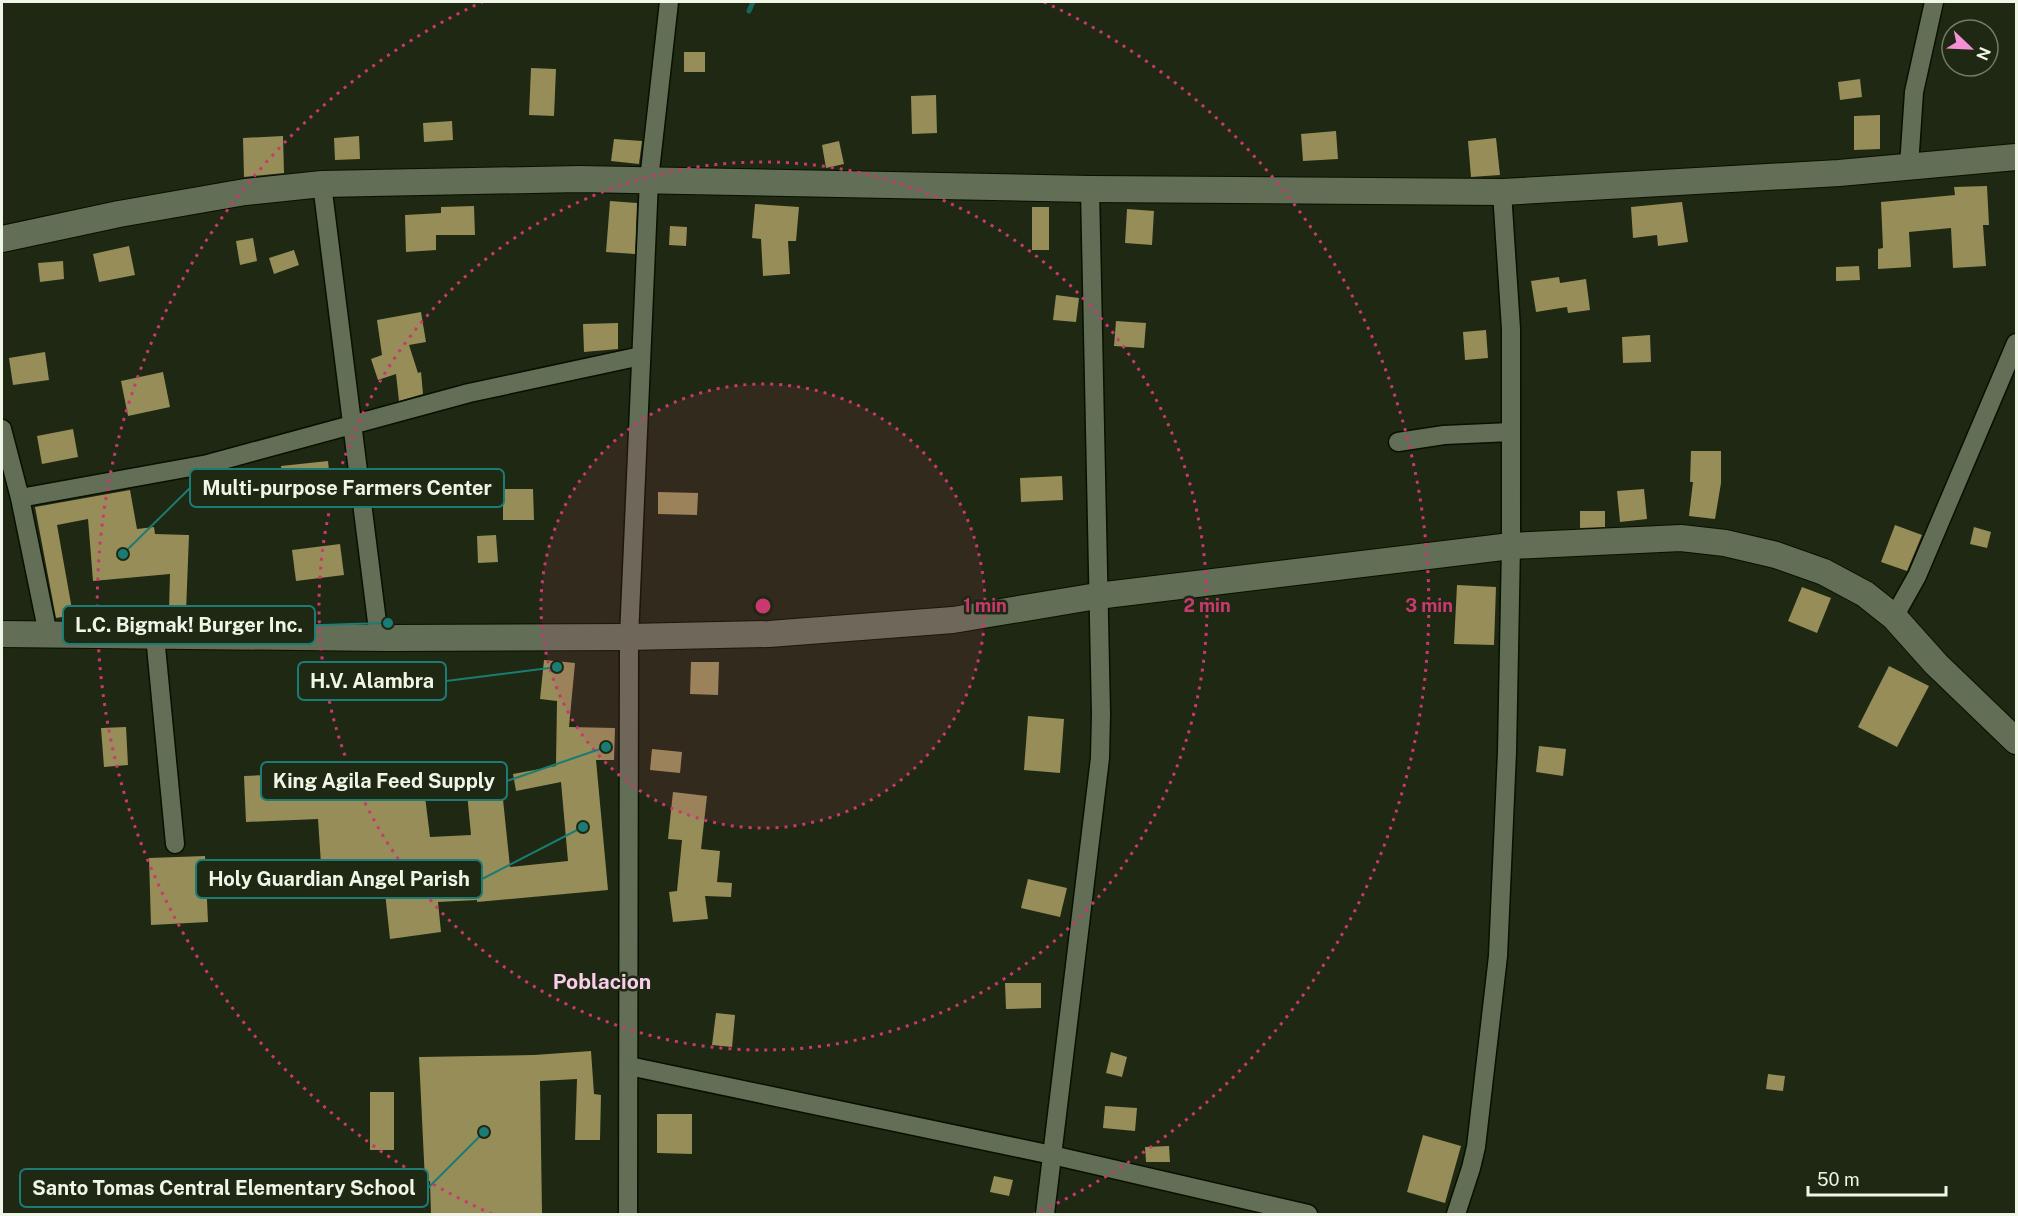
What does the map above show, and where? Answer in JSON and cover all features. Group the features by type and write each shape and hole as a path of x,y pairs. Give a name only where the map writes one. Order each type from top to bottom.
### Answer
{"street":[{"path":"628,1215 629,637 649,180 669,2"},
{"path":"1910,166 1914,92 1934,2"},
{"path":"2,239 119,214 245,192 322,184 579,179 1090,189 1502,192 1805,175 2016,157"},
{"path":"322,184 379,638"},
{"path":"1045,1215 1100,758 1090,189"},
{"path":"1456,1215 1472,1168 1476,1147 1498,956 1507,752 1511,546 1512,329 1502,192"},
{"path":"1894,617 1917,576 2016,343"},
{"path":"20,498 208,464 469,393 641,356"},
{"path":"2,429 20,498 48,634"},
{"path":"1398,442 1444,435 1511,432"},
{"path":"2,634 379,638 769,634 953,620 1097,596 1511,546 1681,538 1725,543 1776,555 1824,572 1865,594 1894,617 1936,664 2016,741"},
{"path":"154,636 175,844"},
{"path":"629,1066 1052,1155 1308,1215"}],"building":[{"path":"684,52 705,52 705,72 684,72"},
{"path":"531,68 556,69 554,116 529,115"},
{"path":"1860,79 1862,97 1840,100 1838,82"},
{"path":"936,95 937,133 912,134 911,96"},
{"path":"1880,115 1880,149 1854,150 1854,116"},
{"path":"452,121 453,140 424,142 423,123"},
{"path":"1336,131 1338,159 1303,161 1301,134"},
{"path":"283,136 284,173 244,177 243,138"},
{"path":"359,136 360,159 335,160 334,138"},
{"path":"1496,138 1500,175 1471,177 1468,141"},
{"path":"614,139 642,141 639,164 611,161"},
{"path":"839,141 844,164 826,168 822,145"},
{"path":"1987,186 1989,225 1983,225 1986,266 1953,268 1951,228 1909,232 1911,267 1878,269 1878,249 1883,248 1881,202 1955,195 1954,187"},
{"path":"610,201 637,203 635,254 606,252"},
{"path":"1682,202 1688,242 1658,246 1657,235 1633,238 1631,207"},
{"path":"755,204 799,207 796,241 788,241 790,274 763,276 761,239 752,238"},
{"path":"474,206 475,235 436,235 436,250 406,252 405,215 441,213 441,207"},
{"path":"1032,207 1049,207 1049,250 1032,250"},
{"path":"1127,209 1154,211 1152,245 1125,243"},
{"path":"670,226 687,227 686,246 669,245"},
{"path":"253,238 257,261 240,265 236,241"},
{"path":"129,246 135,275 99,282 93,254"},
{"path":"294,250 299,265 274,274 269,258"},
{"path":"63,261 64,279 40,282 38,263"},
{"path":"1859,266 1860,280 1836,281 1836,267"},
{"path":"1559,277 1560,283 1586,279 1590,310 1568,313 1567,307 1536,312 1531,281"},
{"path":"1056,295 1079,298 1076,322 1053,320"},
{"path":"421,312 426,342 409,345 418,373 421,372 423,394 399,401 396,374 378,380 371,359 382,355 377,320"},
{"path":"1116,321 1146,323 1144,348 1114,346"},
{"path":"618,323 618,349 584,352 583,324"},
{"path":"1486,330 1488,358 1465,360 1463,332"},
{"path":"1650,335 1651,362 1623,363 1622,337"},
{"path":"45,352 49,380 13,385 9,358"},
{"path":"163,372 170,407 128,416 121,381"},
{"path":"73,429 78,457 42,464 37,436"},
{"path":"1691,451 1721,451 1721,483 1715,519 1689,516 1693,482 1690,482"},
{"path":"328,461 331,489 284,494 281,466"},
{"path":"1062,476 1063,500 1021,502 1020,478"},
{"path":"503,489 533,489 534,520 503,520"},
{"path":"1644,489 1647,519 1620,522 1617,491"},
{"path":"130,490 137,529 154,527 155,534 189,535 186,612 169,611 170,574 93,581 88,519 57,525 73,615 56,618 35,507"},
{"path":"658,492 698,493 697,515 658,514"},
{"path":"1580,511 1605,511 1605,527 1580,528"},
{"path":"1895,525 1922,535 1907,571 1881,562"},
{"path":"1974,527 1991,532 1987,548 1970,544"},
{"path":"496,535 498,562 478,563 477,536"},
{"path":"340,544 344,575 296,581 292,550"},
{"path":"1457,585 1496,587 1494,645 1454,644"},
{"path":"1802,587 1831,598 1817,633 1788,621"},
{"path":"544,660 575,663 569,727 615,728 614,760 596,760 608,890 477,902 477,900 438,902 441,932 390,939 383,874 322,879 318,819 246,822 244,776 313,773 314,798 373,794 371,779 422,772 430,837 471,835 467,793 502,790 510,867 568,861 561,782 516,791 513,774 556,766 557,701 540,699"},
{"path":"691,662 719,662 718,695 690,694"},
{"path":"1889,666 1929,686 1897,747 1858,727"},
{"path":"1028,716 1064,719 1060,773 1024,770"},
{"path":"126,727 128,765 104,767 101,728"},
{"path":"1539,746 1566,749 1563,776 1536,772"},
{"path":"652,749 682,752 680,773 650,770"},
{"path":"673,792 707,796 701,849 720,851 717,882 732,883 731,897 705,896 708,919 673,922 669,892 677,891 682,840 668,839"},
{"path":"205,856 208,922 151,925 149,858"},
{"path":"1028,879 1067,888 1060,917 1021,908"},
{"path":"1005,983 1041,983 1041,1008 1006,1009"},
{"path":"716,1013 735,1015 732,1047 712,1045"},
{"path":"591,1051 594,1094 601,1095 600,1140 575,1140 577,1079 540,1081 542,1213 431,1215 430,1181 425,1181 419,1057 534,1055"},
{"path":"1111,1052 1127,1057 1122,1077 1106,1073"},
{"path":"1768,1074 1785,1076 1783,1091 1766,1089"},
{"path":"370,1092 394,1092 394,1150 370,1150"},
{"path":"1105,1106 1137,1108 1135,1131 1103,1128"},
{"path":"657,1114 692,1114 692,1154 657,1153"},
{"path":"1423,1135 1461,1146 1445,1203 1407,1192"},
{"path":"1169,1146 1170,1162 1146,1162 1145,1147"},
{"path":"994,1176 1013,1180 1009,1196 990,1192"}],"waterway":[{"path":"749,11 753,2"}],"place":[{"name":"Multi-purpose Farmers Center","path":"123,554"},
{"name":"L.C. Bigmak! Burger Inc.","path":"388,623"},
{"name":"H.V. Alambra","path":"557,667"},
{"name":"King Agila Feed Supply","path":"606,747"},
{"name":"Holy Guardian Angel Parish","path":"583,827"},
{"name":"Santo Tomas Central Elementary School","path":"484,1132"}],"district":[{"name":"Poblacion","path":"602,982"}]}
